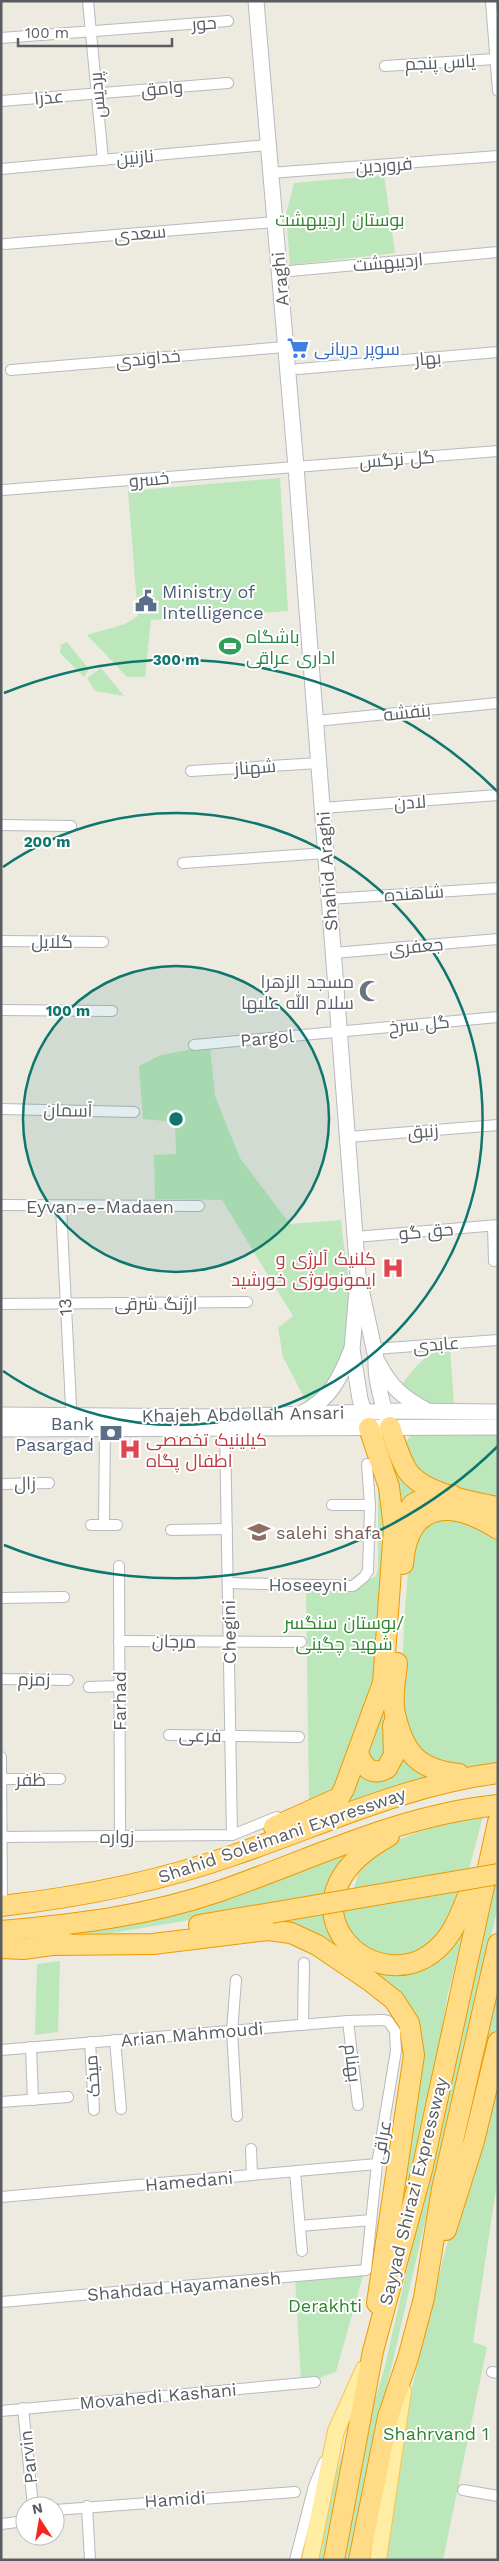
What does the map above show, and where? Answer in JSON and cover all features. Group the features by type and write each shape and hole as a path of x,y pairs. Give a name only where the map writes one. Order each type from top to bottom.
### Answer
{"highway":[{"path":"387,1419 403,1464 415,1481 426,1487 498,1507"},
{"path":"190,1870 338,1798 358,1753 382,1684 394,1528 389,1487 366,1420"},
{"path":"394,1528 413,1504 425,1498 452,1495"},
{"path":"358,1753 363,1765 375,1772 382,1771 391,1764 394,1755 392,1731 405,1549 412,1528 418,1520 441,1510 464,1513 498,1529"},
{"path":"394,1713 404,1741 420,1764 439,1772 474,1776 498,1773"},
{"name":"Shahid Soleimani Expressway","path":"1,1906 137,1885 190,1870 408,1791 474,1776"},
{"name":"Shahid Soleimani Expressway","path":"1,1932 96,1922 166,1907 220,1891 369,1833 421,1818 498,1805"},
{"path":"421,1818 368,1848 342,1876 335,1889 331,1911 338,1930 354,1949 376,1962 391,1966 404,1965 417,1961 439,1948 455,1926 470,1890 490,1852"},
{"name":"Sayyad Shirazi Expressway","path":"334,2560 373,2351 422,2170 498,1822"},
{"path":"1,1948 23,1949 154,1933 498,1874"},
{"path":"53,1945 153,1944 268,1930 291,1934 317,1945 370,1981 401,2008 412,2034 414,2055 379,2277 373,2351"},
{"name":"Sayyad Shirazi Expressway","path":"359,2560 388,2417 408,2358 424,2298 442,2190 498,1944"},
{"path":"424,2298 474,2141 498,2042"}],"main road":[{"name":"Araghi","path":"256,1 296,467"},
{"name":"Shahid Araghi","path":"296,467 341,1031 358,1275 375,1354 376,1372 387,1419"},
{"name":"Shahid Araghi","path":"358,1275 352,1349 366,1420"},
{"path":"297,1415 318,1405 327,1395 343,1370 352,1349"},
{"path":"375,1354 386,1378 399,1394 429,1411"},
{"path":"387,1419 429,1411 498,1412"},
{"name":"Khajeh Abdollah Ansari","path":"1,1415 297,1415 366,1420"},
{"path":"366,1420 387,1419 498,1428"},
{"name":"Khajeh Abdollah Ansari","path":"1,1429 225,1429 366,1420"},
{"path":"310,2560 336,2431 373,2351"},
{"path":"378,2560 408,2358"}],"street":[{"name":"پردیس","path":"88,1 102,160"},
{"path":"490,1 498,91"},
{"name":"حور","path":"1,38 228,21"},
{"name":"یاس پنجم","path":"385,66 495,59"},
{"name":"وامق","path":"96,94 228,83"},
{"name":"عذرا","path":"1,101 96,94"},
{"name":"نازنین","path":"1,169 268,145"},
{"name":"فروردین","path":"270,173 498,156"},
{"name":"سعدی","path":"5,244 275,222"},
{"name":"اردیبهشت","path":"279,272 498,252"},
{"name":"خداوندی","path":"11,370 286,347"},
{"name":"بهار","path":"298,369 498,352"},
{"name":"گل نرگس","path":"296,467 498,451"},
{"name":"خسرو","path":"2,490 296,467"},
{"name":"بنفشه","path":"316,721 498,703"},
{"name":"شهناز","path":"191,772 319,762"},
{"name":"لادن","path":"322,808 498,795"},
{"path":"1,826 71,826"},
{"path":"183,863 326,853"},
{"name":"شاهنده","path":"329,899 498,888"},
{"name":"جعفری","path":"334,953 498,939"},
{"name":"گلایل","path":"1,941 103,942"},
{"path":"1,1010 112,1011"},
{"name":"گل سرخ","path":"341,1031 498,1017"},
{"name":"Pargol","path":"194,1045 341,1031"},
{"name":"آسمان","path":"1,1109 134,1112"},
{"name":"زنبق","path":"348,1137 498,1125"},
{"name":"Eyvan-e-Madaen","path":"1,1206 199,1206"},
{"name":"13","path":"61,1207 71,1406"},
{"path":"494,1261 495,1226"},
{"name":"حق گو","path":"355,1238 495,1226"},
{"name":"ارژنگ شرقی","path":"1,1304 248,1302"},
{"name":"عابدی","path":"375,1354 498,1340"},
{"path":"104,1525 105,1429"},
{"name":"Chegini","path":"225,1429 232,1835"},
{"name":"Hoseeyni","path":"228,1583 353,1586 364,1577 368,1570 370,1505 367,1464"},
{"name":"زال","path":"1,1484 49,1483"},
{"path":"332,1505 370,1505"},
{"path":"91,1525 117,1525"},
{"path":"171,1530 227,1529"},
{"name":"Farhad","path":"119,1566 120,1836"},
{"path":"1,1598 64,1597"},
{"name":"مرجان","path":"119,1641 301,1642"},
{"name":"زمزم","path":"1,1679 68,1680"},
{"path":"89,1686 119,1686"},
{"name":"فرعی","path":"169,1735 298,1737"},
{"path":"1,1758 1,1906"},
{"name":"ظفر","path":"1,1779 60,1779"},
{"path":"232,1835 301,1807"},
{"name":"زواره","path":"1,1837 232,1835"},
{"path":"303,2025 304,1963"},
{"path":"236,1980 232,2030 237,2116"},
{"name":"Arian Mahmoudi","path":"1,2050 232,2030 383,2020"},
{"name":"عراقی","path":"366,2270 377,2164 396,2051 395,2032 388,2021 383,2020"},
{"name":"بهنام","path":"348,2021 358,2105"},
{"path":"115,2040 121,2109"},
{"name":"میخک","path":"90,2042 94,2110"},
{"path":"31,2047 33,2100"},
{"path":"1,2102 68,2097"},
{"path":"250,2149 252,2175"},
{"name":"Hamedani","path":"1,2197 377,2164"},
{"path":"295,2172 302,2251"},
{"path":"300,2226 371,2220"},
{"name":"Shahdad Hayamanesh","path":"1,2302 366,2270"},
{"name":"Movahedi Kashani","path":"1,2411 315,2382"},
{"name":"Parvin","path":"23,2408 32,2496"},
{"path":"295,2560 314,2486 336,2431"},
{"path":"463,2490 498,2496"},
{"name":"Hamidi","path":"65,2509 295,2492"},
{"path":"87,2506 90,2560"},
{"path":"1,2524 15,2522"}],"green space":[{"name":"بوستان اردیبهشت","path":"384,175 395,253 290,265 286,214 294,183"},
{"path":"280,478 288,611 151,620 145,677 127,677 87,635 125,624 138,616 128,491"},
{"path":"67,642 89,669 84,677 60,653 61,645"},
{"path":"101,668 124,696 95,691 87,678"},
{"path":"210,1046 215,1096 240,1158 290,1224 341,1220 351,1303 349,1345 343,1364 334,1381 307,1403 283,1357 278,1328 293,1316 222,1200 155,1199 154,1155 176,1154 175,1122 143,1119 139,1066 161,1055"},
{"path":"450,1348 454,1405 431,1405 399,1388 415,1368 427,1357"},
{"name":"بوستان سنگسر/ شهید چگینی","path":"360,1427 386,1495 378,1676 338,1792 309,1807 306,1588 351,1589 376,1576 378,1567 378,1485 357,1428"},
{"path":"383,1434 423,1491 398,1513 382,1436"},
{"path":"411,1435 498,1435 498,1501 425,1482 402,1447"},
{"path":"440,1499 498,1510 498,1524 485,1517 458,1508 432,1507 420,1512 410,1522 402,1536 391,1682 387,1709 390,1754 384,1767 373,1769 365,1762 363,1753 384,1703 389,1680 398,1534 410,1513 425,1503"},
{"path":"444,1515 498,1534 496,1764 456,1771 419,1757 401,1713 404,1623 409,1558 421,1524"},
{"path":"400,1753 450,1777 342,1806 357,1770"},
{"path":"483,1816 468,1873 353,1893 361,1861 375,1852 404,1837 419,1832"},
{"path":"363,1842 336,1876 323,1898 100,1935 45,1941"},
{"path":"498,1883 498,1906 378,2425 351,2560 343,2560 363,2439 384,2370 495,1884"},
{"path":"475,1888 447,1997 439,2051 384,2297 400,2168 407,2011 268,1926 287,1919 324,1912 337,1938 418,1966"},
{"path":"463,1889 448,1927 416,1957 365,1952 334,1911"},
{"path":"60,1961 58,2032 35,2035 37,1964"},
{"path":"498,1976 498,2026 495,2044 481,2096 456,2162"},
{"name":"Shahrvand 1","path":"498,2058 498,2176 473,2342 487,2347 443,2560 383,2560 403,2425 443,2259"},
{"name":"Derakhti","path":"364,2272 336,2372 316,2379 301,2380 295,2279"},
{"path":"357,2411 326,2560 316,2560 333,2482"}],"place":[{"name":"سوپر دریانی","path":"298,348"},
{"name":"Ministry of Intelligence","path":"146,601"},
{"name":"باشگاه اداری عراقی","path":"230,646"},
{"name":"مسجد الزهرا سلام الله علیها","path":"370,991"},
{"name":"کلنیک آلرژی و ایمونولوژی خورشید","path":"393,1268"},
{"name":"Bank Pasargad","path":"111,1433"},
{"name":"کیلینیک تخصصی اطفال پگاه","path":"130,1449"},
{"name":"salehi shafa","path":"259,1532"}]}
